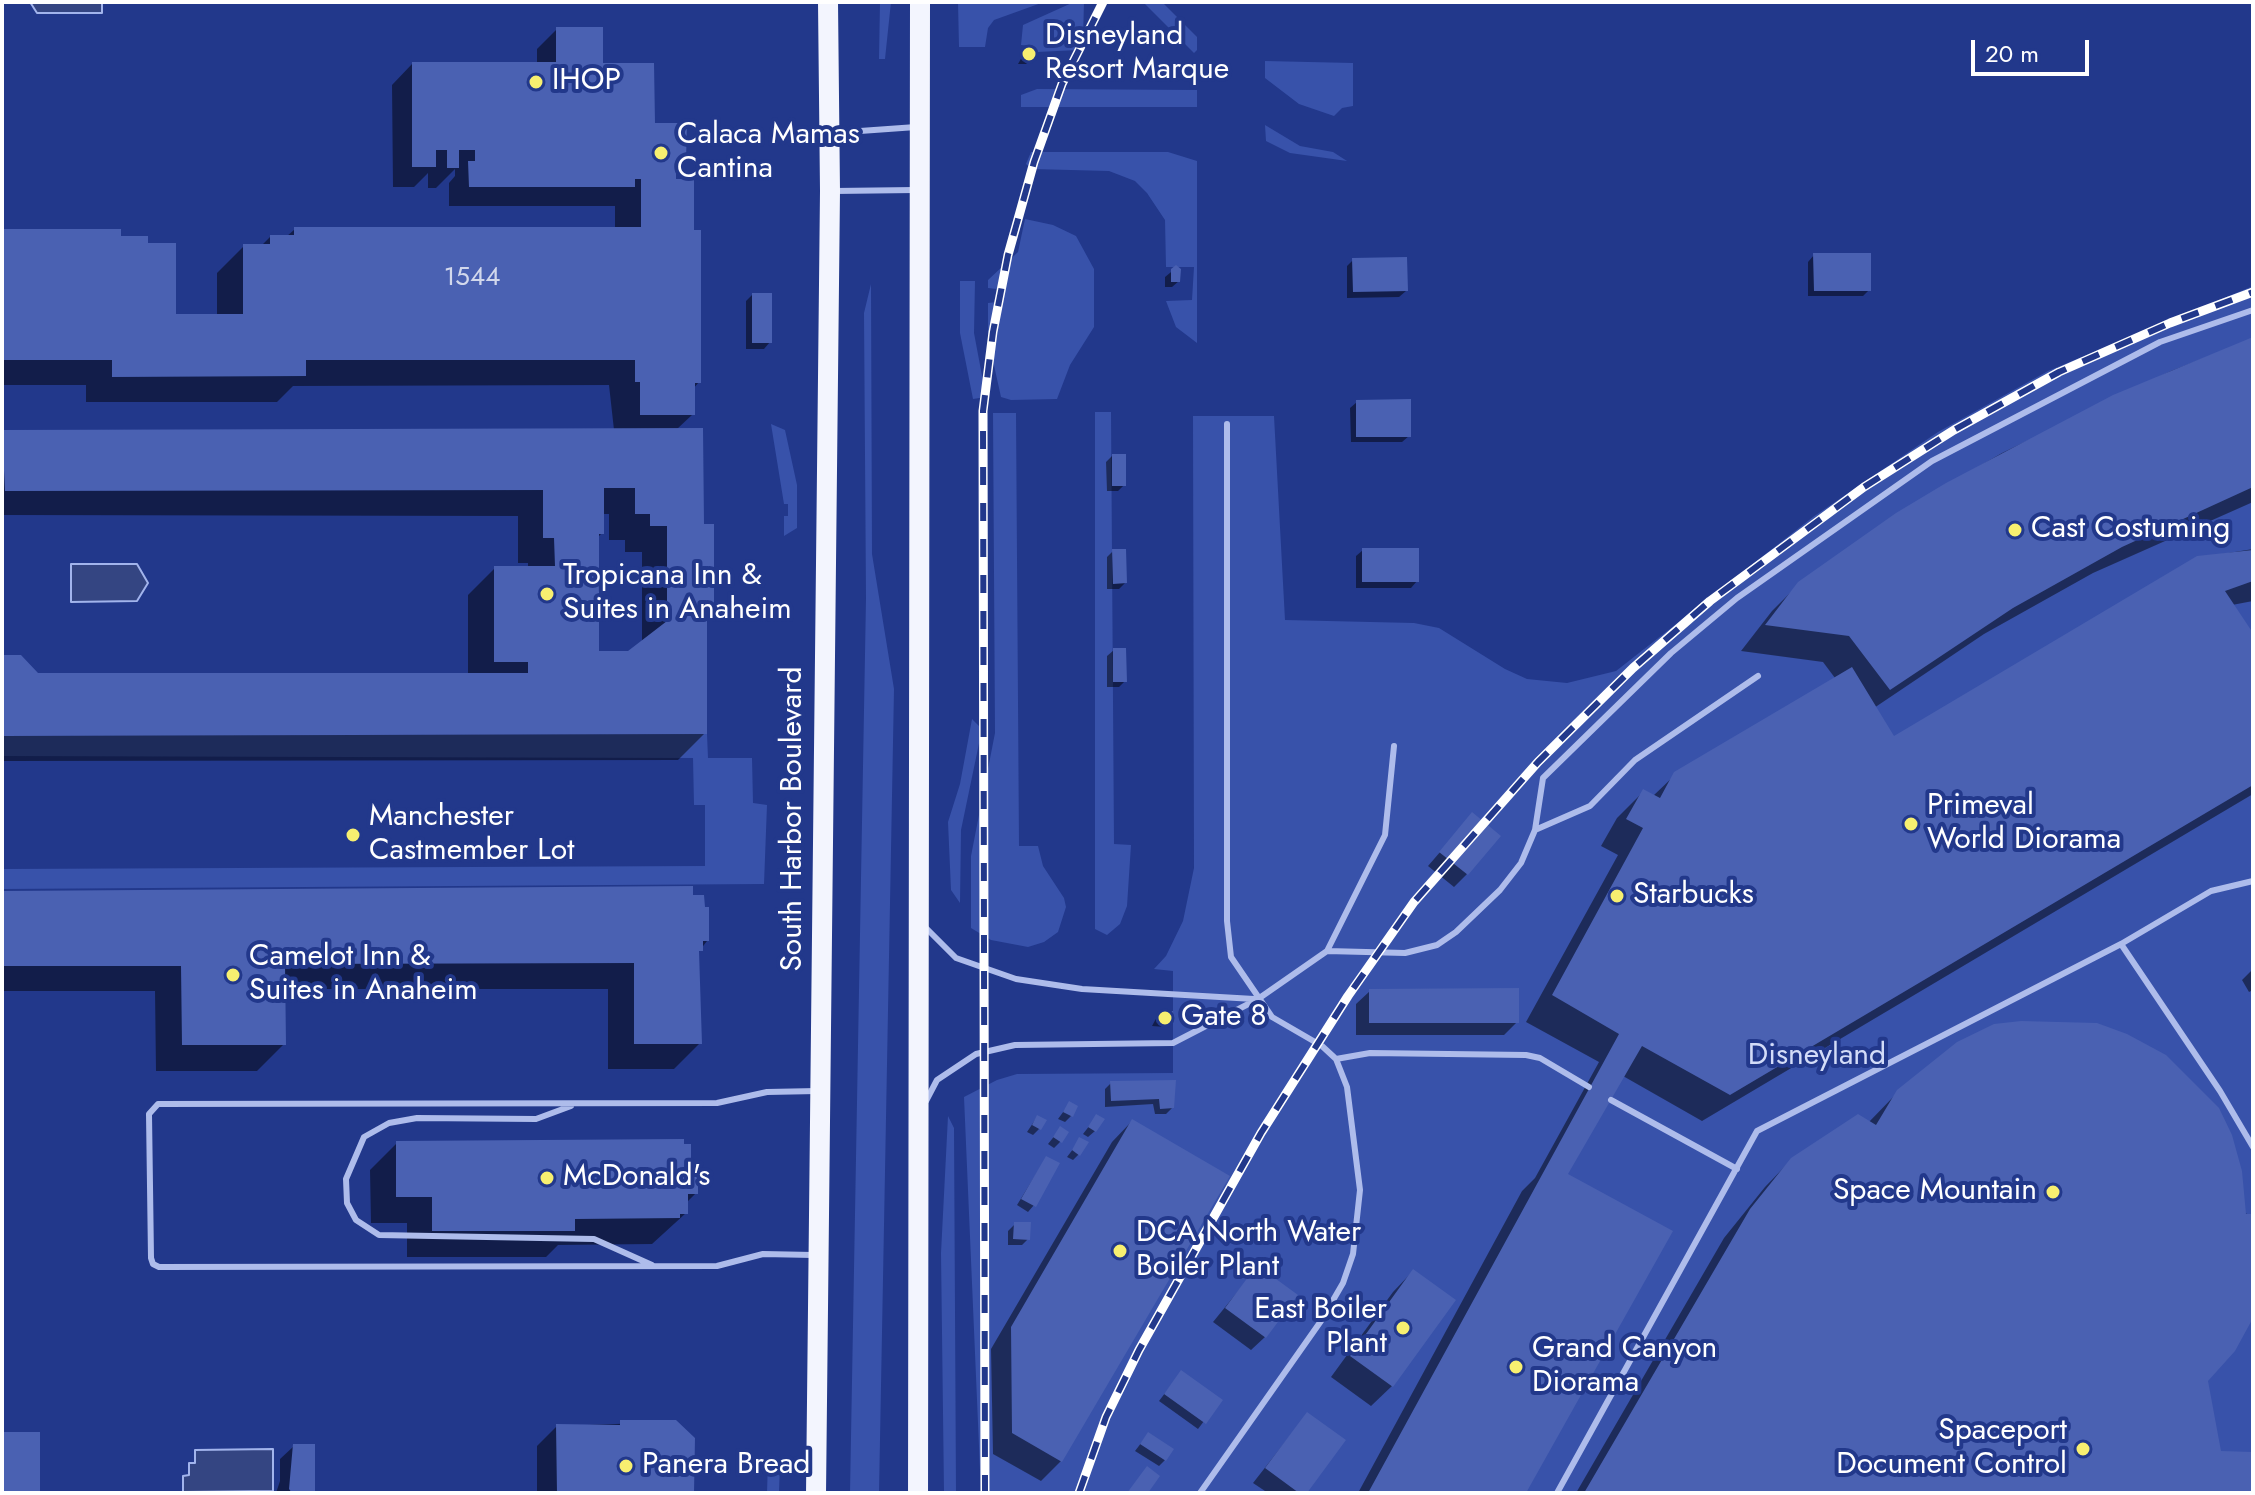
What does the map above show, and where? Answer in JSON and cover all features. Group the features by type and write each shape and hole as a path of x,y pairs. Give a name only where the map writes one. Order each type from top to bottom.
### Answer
{"main road":[{"name":"South Harbor Boulevard","path":"816,1493 830,191 828,2"},
{"path":"918,1493 920,2"}],"lane":[{"path":"829,133 920,127"},
{"path":"830,191 920,190"},
{"path":"1327,951 1405,953 1437,945 1456,932 1500,890 1521,863 1535,830 1543,778 1671,653 1818,539 1932,461 2046,400 2160,342 2253,310"},
{"path":"1200,1493 1321,1321 1343,1283 1353,1254 1360,1190 1357,1147 1347,1087 1336,1059 1322,1046 1272,1017 1231,957 1227,921 1227,424"},
{"path":"1535,830 1590,806 1635,760 1758,676"},
{"path":"919,1114 937,1080 976,1054 1015,1045 1173,1043 1258,999 1327,951 1385,835 1394,746"},
{"path":"1557,1493 1757,1131 2121,944 2211,891 2253,881"},
{"path":"921,917 930,935 956,958 985,972 1082,989 1258,999"},
{"path":"2121,944 2220,1091 2253,1147"},
{"path":"1336,1059 1370,1053 1526,1055 1540,1058 1589,1087"},
{"path":"818,1255 763,1254 717,1266 159,1267 153,1264 149,1114 158,1104 717,1103 767,1092 821,1091"},
{"path":"1611,1100 1737,1169"},
{"path":"578,1103 536,1119 417,1118 389,1123 364,1137 346,1179 347,1203 356,1220 379,1235 594,1239 654,1266"}],"green space":[{"path":"880,2 891,2 885,59 879,59"},
{"path":"958,2 1044,2 994,20 988,28 985,47 959,47"},
{"path":"1074,2 1084,2 1083,39 1078,50 1037,52 1034,46 1021,45 1023,25"},
{"path":"1143,2 1162,2 1197,37 1197,50 1194,53"},
{"path":"1265,61 1353,63 1353,106 1342,108 1334,116 1299,104 1265,78"},
{"path":"1037,89 1197,90 1197,107 1021,107 1021,95"},
{"path":"1265,125 1300,146 1333,152 1347,161 1290,153 1266,141"},
{"path":"1031,152 1168,152 1197,161 1197,343 1176,327 1166,301 1192,300 1194,267 1166,267 1165,220 1147,193 1135,181 1109,171 1032,169 1026,164"},
{"path":"1025,219 1053,225 1076,236 1094,269 1094,327 1070,365 1057,399 1011,400 1001,397 988,338 988,303 997,302 997,289 988,288 988,280 1018,252"},
{"path":"960,281 975,281 974,333 986,397 973,399 960,333"},
{"path":"871,284 872,554 894,689 879,1493 850,1493 866,598 864,313"},
{"name":"Disneyland","path":"2253,286 2253,1493 981,1493 964,1097 997,1080 1017,1074 1173,1073 1173,971 1154,969 1166,956 1183,921 1194,868 1193,416 1274,416 1285,620 1414,623 1439,628 1527,679 1567,683 1616,671 1813,517 1938,432 2048,371"},
{"path":"1095,412 1111,412 1114,844 1131,845 1127,906 1120,924 1107,935 1095,929"},
{"path":"993,413 1016,413 1019,846 1038,846 1043,866 1064,898 1066,907 1058,932 1044,942 1028,947 991,940 971,928 971,856 995,733"},
{"path":"771,424 785,430 797,485 797,528 784,536 784,516 788,516 788,504 784,504"},
{"path":"972,719 982,729 961,830 960,903 951,890 948,822 960,784"},
{"path":"707,734 708,758 752,758 753,803 767,805 764,884 2,889 2,869 705,866 705,805 694,805 693,758 2,756 2,736"},
{"path":"948,1116 954,1128 956,1493 944,1493 941,1253"},
{"path":"768,1460 780,1464 779,1493 767,1493"}],"shaded area":[{"path":"30,2 102,2 102,13 37,13"},
{"path":"71,564 137,564 148,583 137,601 71,602"},
{"path":"273,1449 273,1491 183,1492 183,1476 189,1475 189,1463 195,1463 195,1450"}],"building":[{"path":"556,27 603,27 603,63 654,63 655,123 687,123 686,161 676,161 676,179 694,179 694,230 701,230 701,383 695,383 695,415 640,415 640,382 635,382 635,360 306,360 306,376 112,377 112,360 2,360 2,229 121,229 121,236 148,236 148,243 176,243 176,314 243,314 243,244 270,244 270,235 294,235 294,227 641,227 641,179 635,179 635,187 469,187 468,161 475,161 475,150 459,150 459,168 447,168 447,150 436,150 436,167 412,167 412,62 556,62"},
{"name":"Disneyland Resort Marque","path":"1029,47 1036,54 1029,61 1022,54"},
{"path":"1813,253 1871,253 1871,291 1814,291"},
{"path":"1407,257 1408,291 1353,292 1352,258"},
{"path":"1176,265 1181,269 1180,282 1171,282 1171,269"},
{"path":"752,293 772,293 772,343 752,343"},
{"name":"Cast Costuming","path":"2253,337 2253,487 2122,547 2013,608 1890,690 1849,636 1765,625 1798,582 1896,513 1946,483 2113,395"},
{"path":"1411,399 1411,437 1356,437 1356,400"},
{"name":"Tropicana Inn & Suites in Anaheim","path":"703,428 704,524 714,524 714,615 707,615 707,734 2,736 4,655 21,655 38,673 528,673 528,662 494,662 494,566 555,566 554,538 543,538 543,490 5,491 2,430","holes":["604,488 635,488 635,514 650,514 650,526 667,526 667,621 628,651 599,651 599,534 604,534"]},
{"path":"1112,454 1126,454 1126,486 1112,486"},
{"path":"1362,548 1419,548 1419,582 1362,582"},
{"path":"1112,549 1126,549 1127,583 1113,584"},
{"name":"Primeval World Diorama","path":"2253,550 2253,581 2225,591 2253,633 2253,785 1730,1095 1642,1046 1568,1174 1673,1231 1526,1493 1368,1493 1619,1034 1552,995 1643,828 1626,819 1643,789 1660,798 1674,772 1852,667 1894,736 2197,556"},
{"path":"1113,648 1126,648 1127,682 1113,682"},
{"path":"1472,812 1501,836 1468,875 1439,852"},
{"name":"Camelot Inn & Suites in Anaheim","path":"693,886 693,895 704,895 705,907 709,907 709,941 703,941 703,951 699,951 702,1044 634,1044 634,963 285,964 286,1045 182,1045 181,966 2,966 2,891"},
{"path":"1519,988 1519,1023 1369,1023 1369,989"},
{"name":"Gate 8","path":"1173,1011 1173,1021 1158,1020 1159,1012"},
{"path":"2021,1021 2097,1023 2127,1034 2166,1055 2219,1108 2232,1135 2242,1171 2246,1214 2253,1214 2253,1318 2235,1351 2208,1381 2221,1451 2253,1452 2253,1493 1584,1493 1750,1209 1791,1158 1858,1114 1876,1125 1897,1090 1957,1042 1994,1024"},
{"path":"1176,1080 1174,1108 1160,1109 1159,1099 1111,1101 1110,1081"},
{"path":"1069,1101 1078,1106 1073,1117 1063,1112"},
{"path":"1096,1114 1105,1119 1096,1132 1088,1127"},
{"path":"1037,1115 1047,1120 1041,1130 1032,1125"},
{"name":"DCA North Water Boiler Plant","path":"1132,1119 1230,1176 1062,1462 1012,1433 1011,1327"},
{"path":"1060,1126 1069,1132 1062,1143 1053,1137"},
{"path":"1079,1137 1089,1142 1080,1156 1072,1150"},
{"name":"McDonald's","path":"684,1139 684,1144 691,1144 691,1163 698,1163 698,1194 688,1194 688,1214 680,1214 680,1218 575,1219 575,1231 432,1231 432,1197 396,1197 396,1141"},
{"path":"1046,1156 1060,1163 1036,1207 1021,1199"},
{"path":"1014,1222 1031,1222 1030,1240 1013,1239"},
{"path":"1257,1265 1298,1295 1266,1338 1225,1308"},
{"name":"East Boiler Plant","path":"1413,1269 1456,1300 1393,1387 1350,1356"},
{"path":"1181,1370 1223,1400 1206,1424 1164,1394"},
{"path":"1307,1412 1346,1440 1307,1493 1299,1493 1265,1468"},
{"name":"Panera Bread","path":"620,1420 676,1420 695,1438 694,1493 557,1493 556,1424 620,1425"},
{"path":"2,1432 40,1432 40,1493 2,1493"},
{"path":"1148,1432 1174,1449 1166,1461 1140,1444"},
{"path":"293,1444 315,1444 315,1493 292,1493 289,1489"},
{"path":"1147,1466 1160,1476 1148,1493 1127,1493"}],"railway":[{"path":"985,1493 983,411 993,332 1008,255 1034,162 1062,84 1103,2"},
{"path":"1079,1493 1106,1417 1139,1350 1261,1133 1348,996 1414,902 1538,762 1633,668 1710,601 1864,487 1954,430 2059,372 2170,323 2253,292"}],"place":[{"name":"Disneyland Resort Marque","path":"1029,54"},
{"name":"IHOP","path":"536,82"},
{"name":"Calaca Mamas Cantina","path":"661,153"},
{"name":"Cast Costuming","path":"2015,530"},
{"name":"Tropicana Inn & Suites in Anaheim","path":"547,594"},
{"name":"Primeval World Diorama","path":"1911,824"},
{"name":"Manchester Castmember Lot","path":"353,835"},
{"name":"Starbucks","path":"1617,896"},
{"name":"Camelot Inn & Suites in Anaheim","path":"233,975"},
{"name":"Gate 8","path":"1165,1018"},
{"name":"McDonald's","path":"547,1178"},
{"name":"Space Mountain","path":"2053,1192"},
{"name":"DCA North Water Boiler Plant","path":"1120,1251"},
{"name":"East Boiler Plant","path":"1403,1328"},
{"name":"Grand Canyon Diorama","path":"1516,1367"},
{"name":"Spaceport Document Control","path":"2083,1449"},
{"name":"Panera Bread","path":"626,1466"}]}
